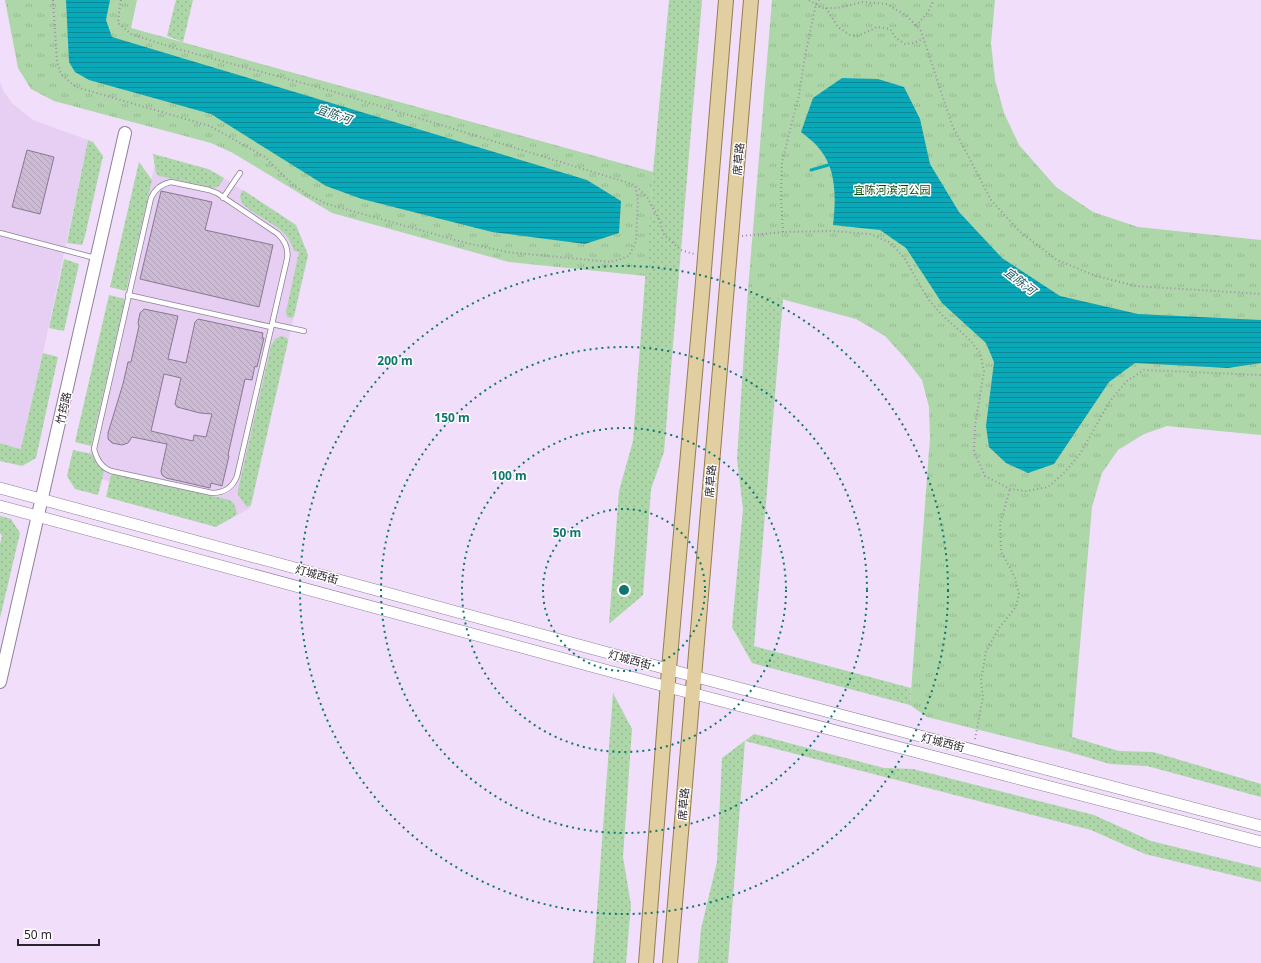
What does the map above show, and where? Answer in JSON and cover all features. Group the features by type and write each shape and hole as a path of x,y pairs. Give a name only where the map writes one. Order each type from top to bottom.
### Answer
{"main road":[{"path":"646,963 669,669 726,0"},
{"name":"席草路","path":"670,963 693,676 752,0"},
{"name":"竹筠路","path":"0,682 125,133"}],"street":[{"name":"灯城西街","path":"0,488 693,676 1261,826"},
{"name":"灯城西街","path":"0,506 692,694 1261,842"}],"lane":[{"path":"223,198 240,173"},
{"path":"175,182 213,192 278,234 287,246 287,259 237,476 230,487 223,491 212,493 119,472 108,469 100,463 96,457 94,446 128,295 151,198 156,189 166,183 175,182"},
{"path":"0,234 97,258"},
{"path":"128,295 272,326 304,331"}],"path":[{"path":"53,0 57,62 61,74 76,87 210,126 265,157 294,185 308,195 327,204 466,243 507,252 611,262 629,256 636,241 638,201 635,185"},
{"path":"121,0 118,23 131,34 174,48 328,90 635,185 646,197 659,220 664,235 681,250 704,257"},
{"path":"809,0 821,8 837,8 864,2 887,4 907,16 921,32 952,125 991,200 1019,231 1057,260 1096,276 1136,286 1261,294"},
{"path":"783,232 781,198 782,162 799,95 805,56 816,4 819,0"},
{"path":"916,26 928,12 934,0"},
{"path":"826,8 838,27 850,35 858,36 877,27 890,29 896,38 905,44 913,44 924,39"},
{"path":"731,237 783,232 833,231 870,234 890,243 905,259 928,299 943,316 969,339 980,353 984,371 975,426 974,452 985,476 1010,489 1026,491 1048,487 1065,472 1080,454 1110,400 1127,381 1144,370 1261,375"},
{"path":"974,750 983,697 981,681 986,650 999,628 1016,607 1019,594 1015,578 1001,551 1000,524 1010,489"}],"shaded area":[{"path":"0,82 4,92 13,104 33,120 88,140 43,353 20,449 0,443"},
{"path":"157,155 216,173 296,225 308,255 250,508 236,516 86,475 85,473"}],"green space":[{"path":"5,0 137,0 131,28 653,172 646,276 509,262 332,213 233,153 211,143 54,101 31,89 18,68"},
{"path":"176,0 193,0 183,42 167,36"},
{"path":"669,0 702,0 664,452 651,489 643,595 609,624 619,491 633,441 653,172"},
{"name":"宜陈河滨河公园","path":"772,0 995,0 991,43 995,80 1004,113 1019,145 1056,187 1093,212 1138,227 1261,240 1261,435 1167,426 1144,434 1118,450 1102,473 1092,507 1072,737 1069,752 927,717 910,705 930,438 929,407 922,380 885,336 856,319 748,290"},
{"path":"88,140 93,142 103,156 82,245 67,243"},
{"path":"153,154 208,169 224,178 219,186 214,188 159,176 156,173"},
{"path":"139,162 152,180 126,291 110,287"},
{"path":"243,190 296,225 308,255 294,316 292,318 287,317 286,312 299,252 294,251 291,242 286,235 242,203 240,196"},
{"path":"64,259 79,264 64,331 49,328"},
{"path":"748,290 783,299 754,646 911,688 910,705 752,663 732,627 743,509 737,459"},
{"path":"109,295 125,299 91,446 75,442"},
{"path":"281,336 287,338 288,341 251,505 247,507 238,495 238,490 271,346 275,339"},
{"path":"43,353 58,357 36,458 22,466 0,461 0,443 20,449 21,448"},
{"path":"73,450 92,454 97,465 104,471 98,495 75,489 67,476"},
{"path":"113,474 230,500 234,504 237,513 235,516 216,527 106,497 111,475"},
{"path":"0,516 11,519 20,533 0,618 0,544 2,536 0,533"},
{"path":"613,693 632,729 623,857 631,905 626,963 593,963"},
{"path":"754,734 884,768 913,769 1094,815 1151,841 1261,868 1261,882 1145,854 1091,830 745,741 728,963 698,963 701,929 717,862 722,758"},
{"path":"1072,737 1119,751 1153,752 1261,784 1261,797 1147,766 1110,764 1069,752"}],"water":[{"path":"66,0 110,0 106,20 112,37 587,180 621,201 619,233 585,244 492,232 362,199 326,186 211,114 89,80 75,72 69,62"},
{"path":"842,78 878,79 904,87 920,119 930,164 959,212 1002,258 1060,296 1138,314 1261,320 1261,363 1228,368 1135,363 1109,382 1054,464 1028,473 1006,463 989,447 986,426 994,362 986,343 942,303 906,248 880,230 833,225 835,194 829,164 818,147 801,132 813,98"}],"building":[{"path":"27,150 54,157 40,214 12,207"},
{"path":"161,191 212,202 205,230 273,245 259,307 140,279"},
{"path":"144,309 178,316 168,359 186,363 195,322 198,319 263,333 262,338 264,338 257,367 255,366 252,380 245,379 222,486 211,483 210,488 166,478 162,475 161,471 167,444 132,437 128,443 122,445 112,443 108,439 108,433 128,362 131,362 139,326 138,323 140,313","holes":["164,374 181,378 175,404 177,407 200,413 212,414 206,437 194,435 193,441 151,431"]}],"waterway":[{"name":"宜陈河","path":"811,170 832,164"}]}
